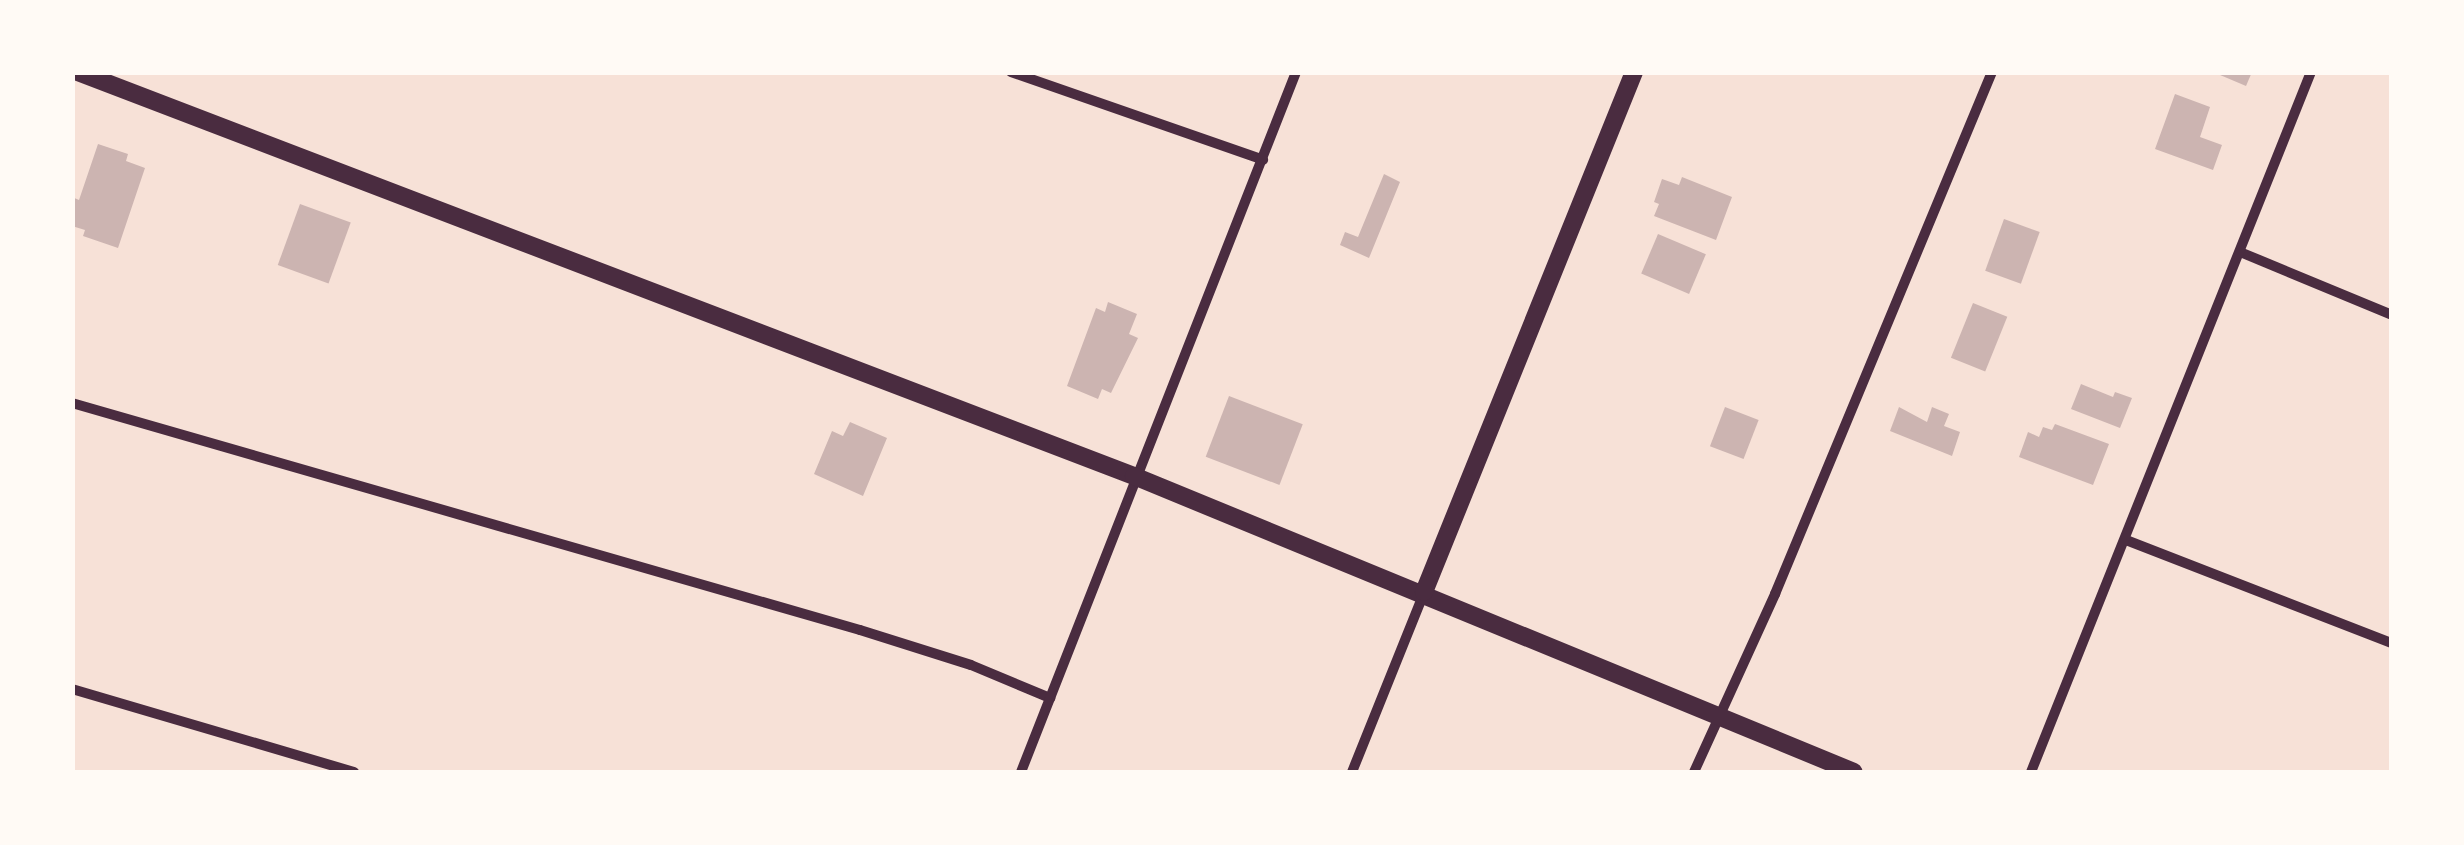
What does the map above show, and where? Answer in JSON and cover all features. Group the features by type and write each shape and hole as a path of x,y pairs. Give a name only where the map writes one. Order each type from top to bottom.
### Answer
{"street":[{"path":"78,72 1134,476 1854,772"},
{"path":"1011,72 1263,160"},
{"path":"1020,772 1296,72"},
{"path":"1352,772 1634,72"},
{"path":"1694,772 1774,594 1992,72"},
{"path":"2030,772 2311,72"},
{"path":"2240,252 2392,315"},
{"path":"72,403 860,630 971,666 1050,698"},
{"path":"2126,540 2392,643"},
{"path":"72,690 354,772"}],"building":[{"path":"2213,72 2252,72 2246,86"},
{"path":"2175,94 2210,107 2200,137 2222,145 2213,170 2155,149"},
{"path":"98,144 128,154 126,161 145,168 118,248 83,236 85,230 72,226 72,197 79,200"},
{"path":"1384,174 1400,182 1369,258 1340,245 1345,232 1358,237"},
{"path":"1682,177 1732,197 1716,240 1654,216 1662,179 1679,185"},
{"path":"300,204 351,222 329,284 278,265"},
{"path":"2004,219 2040,232 2021,284 1985,271"},
{"path":"1658,234 1706,254 1689,294 1641,274"},
{"path":"1108,302 1137,314 1129,334 1138,338 1111,393 1102,389 1098,399 1067,386 1096,308 1105,312"},
{"path":"1973,303 2007,317 1985,372 1951,358"},
{"path":"2081,384 2113,397 2115,392 2132,398 2120,428 2071,409"},
{"path":"1229,396 1303,424 1279,485 1206,457"},
{"path":"1725,407 1759,420 1744,459 1710,446"},
{"path":"1899,407 1927,422 1932,407 1949,414 1944,426 1960,432 1952,456 1890,431"},
{"path":"850,422 887,438 863,496 814,474 832,431 843,436"},
{"path":"2055,424 2109,444 2093,485 2019,457 2028,432 2039,437 2043,427 2052,430"}]}
